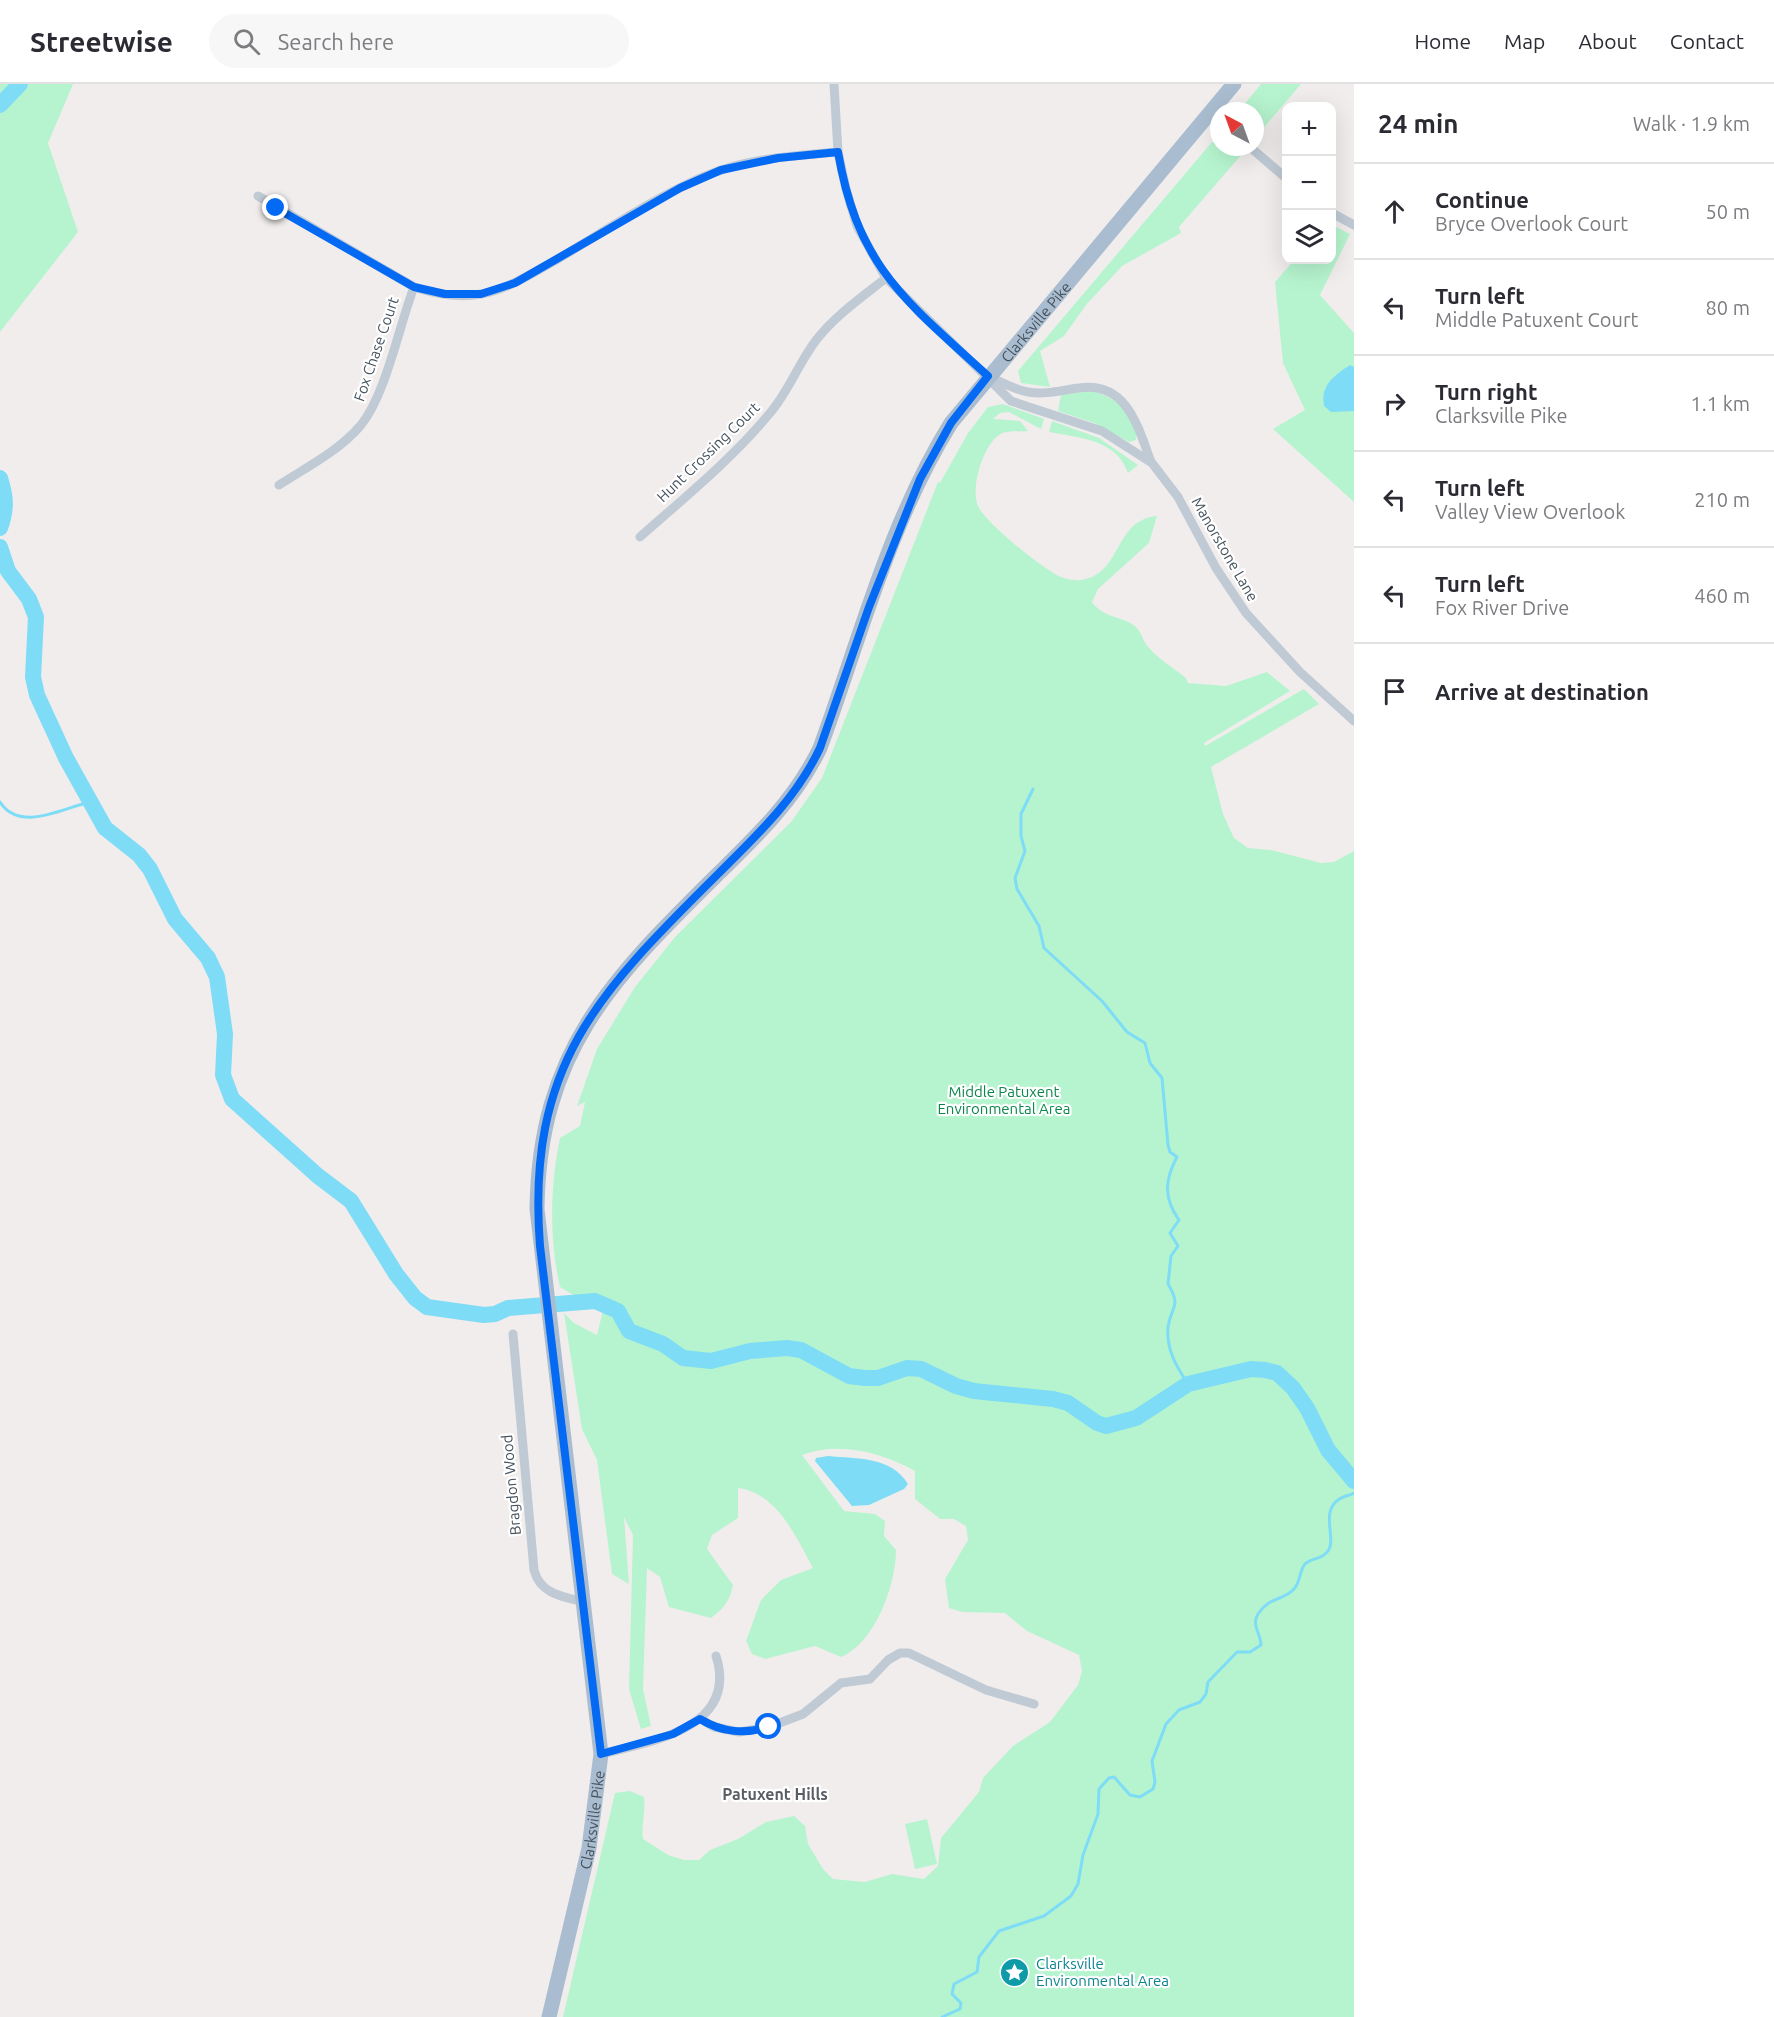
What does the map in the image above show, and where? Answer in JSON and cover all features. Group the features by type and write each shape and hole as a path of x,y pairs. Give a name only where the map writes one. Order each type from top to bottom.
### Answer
{"main road":[{"name":"Clarksville Pike","path":"1223,102 1234,84"},
{"name":"Clarksville Pike","path":"549,2017 589,1848 601,1754 585,1602 544,1283 537,1209 540,1156 555,1089 576,1039 599,1002 624,969 784,807 809,770 827,730 890,550 920,479 951,423 988,376 1210,121"}],"street":[{"path":"834,84 838,152 857,226 886,278 909,304 988,376"},
{"path":"258,196 414,287 430,292 464,296 498,290 515,283 680,188 711,173 746,163 838,152"},
{"path":"1261,156 1282,174"},
{"path":"1336,215 1354,225"},
{"name":"Hunt Crossing Court","path":"640,537 694,490 759,426 780,400 807,354 826,328 886,278"},
{"name":"Fox Chase Court","path":"279,485 328,454 362,423 378,394 414,287"},
{"name":"Manorstone Lane","path":"988,376 1002,395 1011,401 1102,431 1152,463"},
{"name":"Manorstone Lane","path":"988,376 1028,392 1053,393 1093,387 1122,400 1134,416 1152,463 1178,497 1216,568 1246,613 1300,672 1354,721"},
{"name":"Bragdon Wood","path":"513,1334 534,1570 536,1577 547,1590 555,1595 585,1602"},
{"path":"700,1719 714,1727 739,1732 769,1727 803,1714 841,1683 870,1679 888,1660 900,1653 909,1653 986,1690 1034,1704"},
{"path":"601,1754 673,1734 700,1719 713,1704 720,1685 721,1670 716,1656"}],"green space":[{"path":"0,84 73,84 48,143 78,232 0,332"},
{"path":"1261,84 1301,84 1286,102 1282,102 1282,106 1264,127 1264,102 1246,102"},
{"path":"1210,144 1210,156 1240,156 1179,227 1181,233 1122,266 1086,305 1064,336 1040,351 1050,387 1021,383 1018,371"},
{"path":"1336,227 1350,234 1336,262"},
{"path":"1291,264 1335,264 1320,295 1354,333 1354,502 1273,429 1305,410 1283,363 1275,282"},
{"path":"1090,391 1107,396 1123,407 1134,422 1136,440 1129,442 1094,423 1058,411 1061,395"},
{"name":"Middle Patuxent Environmental Area","path":"1003,404 1044,419 1041,429 1009,412 1000,413 993,419 1020,421 1028,431 1001,434 994,439 983,457 977,479 976,500 979,508 992,524 1047,569 1061,577 1081,580 1095,576 1104,568 1132,527 1143,520 1157,516 1149,543 1098,589 1092,602 1106,613 1136,627 1150,649 1186,678 1188,683 1226,686 1267,672 1290,691 1204,743 1205,746 1304,689 1319,704 1211,767 1223,814 1234,838 1248,848 1271,850 1321,863 1334,862 1354,851 1354,2017 563,2017 615,1793 630,1791 644,1797 643,1839 668,1855 684,1860 699,1860 710,1850 738,1839 766,1822 794,1816 805,1826 808,1844 823,1869 833,1879 865,1882 892,1874 924,1879 938,1866 941,1838 979,1792 983,1778 1013,1746 1050,1722 1078,1685 1082,1671 1079,1655 1027,1631 1005,1613 962,1612 949,1608 945,1579 968,1540 966,1526 954,1519 940,1519 915,1499 915,1471 874,1454 830,1449 802,1455 844,1511 875,1514 885,1521 884,1536 896,1550 888,1596 873,1626 853,1650 841,1657 815,1646 765,1659 752,1654 746,1641 761,1600 781,1580 813,1568 792,1530 774,1507 764,1498 738,1488 738,1518 712,1535 707,1549 733,1585 728,1600 716,1614 711,1618 669,1607 660,1577 647,1568 643,1689 651,1726 641,1729 629,1689 633,1535 624,1517 629,1584 612,1574 597,1460 582,1429 564,1313 574,1323 597,1335 605,1302 575,1296 560,1287 554,1250 552,1212 554,1175 560,1138 580,1126 585,1102 577,1106 597,1049 635,987 675,937 791,822 822,778 938,482 940,483 968,433 988,407"},
{"path":"1052,421 1099,438 1138,465 1128,473 1115,453 1106,447 1096,442 1049,432"},
{"path":"927,1819 937,1864 915,1869 905,1824"}],"water":[{"path":"1350,365 1354,367 1354,411 1331,412 1324,406 1324,392 1330,381"},
{"path":"828,1456 862,1459 883,1464 901,1475 908,1484 904,1489 869,1505 852,1506 815,1461 816,1458"}],"waterway":[{"path":"0,105 20,84"},
{"path":"0,478 5,503 0,528"},
{"path":"0,547 8,571 29,599 36,617 33,677 37,695 66,758 105,828 139,855 150,869 175,919 208,958 217,977 225,1034 223,1075 232,1099 318,1176 351,1201 396,1274 415,1298 427,1307 484,1315 495,1314 508,1308 595,1301 618,1311 629,1331 663,1344 683,1358 711,1361 750,1351 787,1348 801,1350 849,1376 878,1378 907,1368 921,1369 956,1386 974,1391 1053,1399 1068,1403 1097,1423 1106,1426 1136,1418 1188,1384 1251,1369 1265,1370 1277,1373 1293,1388 1307,1408 1328,1450 1354,1481"},
{"path":"1033,789 1021,814 1021,836 1025,851 1015,878 1017,889 1039,926 1044,948 1102,1001 1127,1032 1145,1043 1150,1063 1162,1078 1168,1145 1170,1152 1177,1157 1168,1182 1168,1197 1179,1220 1170,1233 1178,1246 1171,1256 1168,1284 1175,1302 1169,1320 1168,1335 1173,1357 1188,1384"},
{"path":"0,802 9,811 19,816 30,817 55,813 90,802"},
{"path":"942,2017 960,2009 961,2003 952,1994 954,1984 977,1972 979,1957 999,1931 1044,1916 1071,1896 1078,1884 1083,1855 1098,1814 1099,1789 1109,1778 1114,1777 1130,1795 1140,1797 1153,1789 1155,1782 1152,1761 1166,1724 1179,1710 1200,1702 1206,1694 1208,1682 1237,1652 1250,1652 1261,1645 1256,1626 1258,1614 1267,1604 1290,1593 1298,1583 1305,1564 1323,1556 1328,1551 1331,1540 1329,1519 1333,1505 1354,1493"}],"place":[{"name":"Clarksville Environmental Area","path":"1015,1972"}],"district":[{"name":"Patuxent Hills","path":"775,1794"}],"route":[{"path":"276,208 414,287 430,292 464,296 498,290 515,283 701,177 746,163 838,152 857,226 886,278 909,304 988,376 951,423 928,460 897,532 820,748 809,770 784,807 642,950 599,1002 576,1039 566,1062 555,1089 543,1133 537,1183 540,1246 600,1727 601,1754 673,1734 700,1719 714,1727 739,1732 769,1727"}]}
